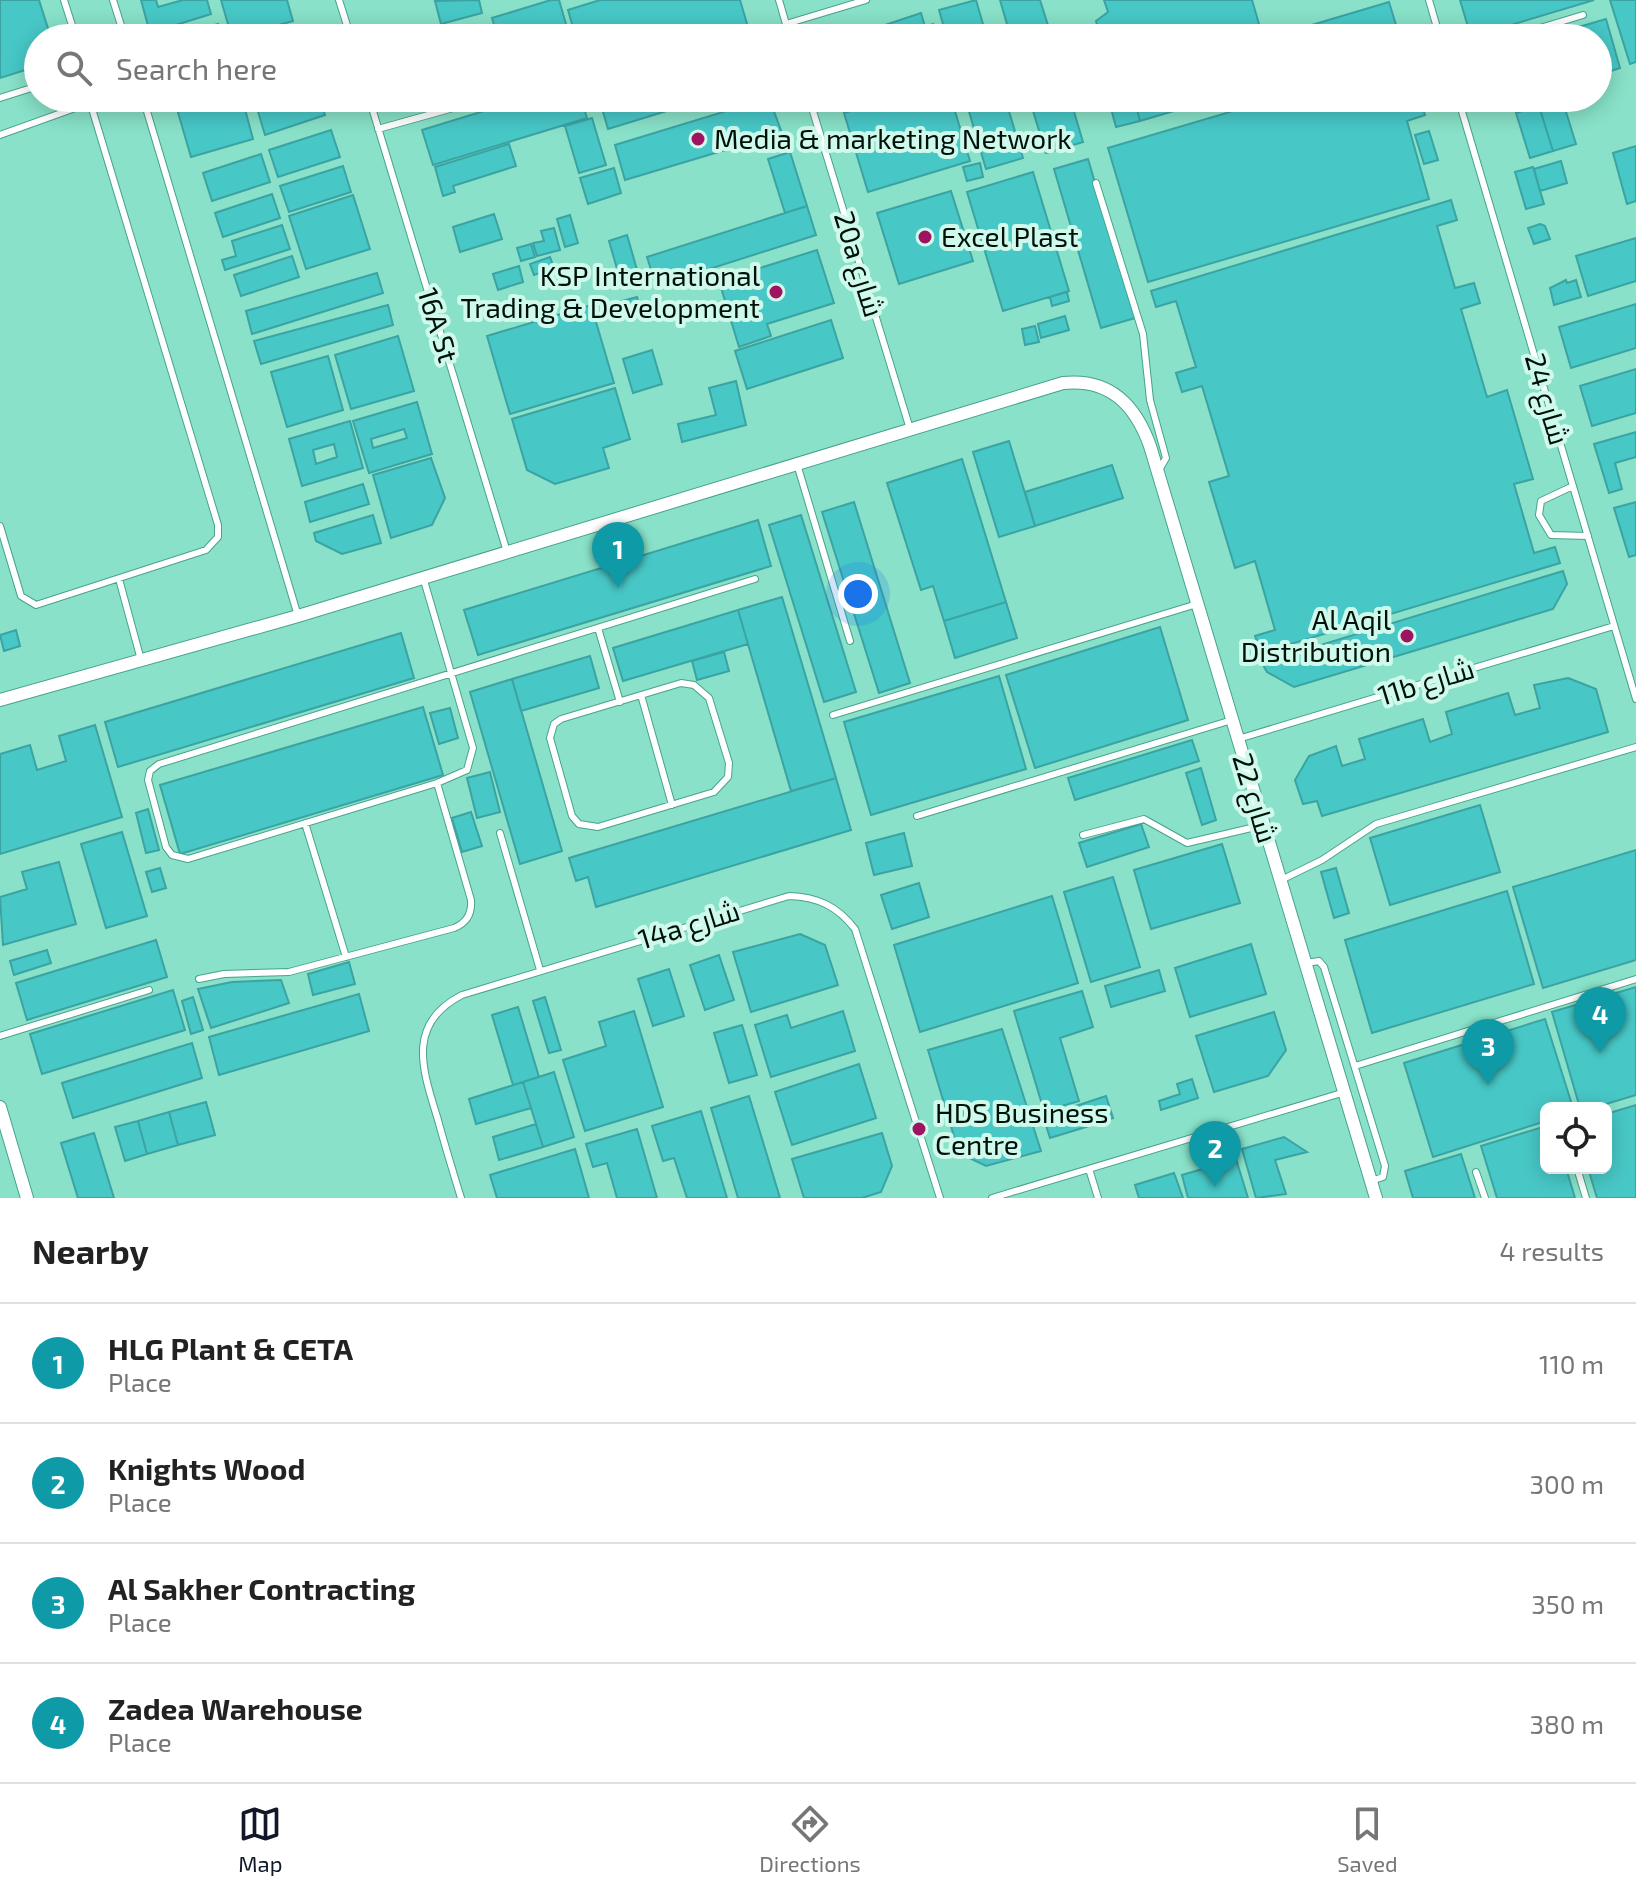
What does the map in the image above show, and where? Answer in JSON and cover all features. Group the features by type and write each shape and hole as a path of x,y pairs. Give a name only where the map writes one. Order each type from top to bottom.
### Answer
{"street":[{"name":"شارع 22","path":"910,429 1063,383 1096,384 1126,401 1146,434 1376,1198"},
{"path":"0,700 298,616 910,429"},
{"path":"0,1107 27,1198"}],"lane":[{"path":"64,0 72,24"},
{"path":"113,0 121,24"},
{"path":"339,0 347,24"},
{"path":"779,0 786,24 866,0"},
{"path":"1429,0 1436,24"},
{"path":"1553,24 1583,15"},
{"path":"0,98 24,90"},
{"path":"0,135 63,112"},
{"path":"0,526 19,592 27,603 40,605 206,550 216,542 219,531 99,112"},
{"path":"147,112 298,616"},
{"name":"16A St","path":"373,112 507,552"},
{"path":"378,129 439,112"},
{"name":"20a شارع","path":"813,112 910,429"},
{"name":"شارع 24","path":"1462,112 1636,699"},
{"path":"1096,183 1146,344 1150,400 1166,458 1158,472"},
{"path":"797,464 850,641"},
{"path":"1573,486 1541,501 1539,515 1551,535 1588,536"},
{"path":"423,577 450,674 473,754 470,765 462,773 437,783 188,859 177,858 166,847 148,775 159,764 450,674 755,579"},
{"path":"119,579 141,660"},
{"path":"833,715 1197,604"},
{"name":"11b شارع","path":"1238,739 1614,626"},
{"path":"598,628 620,702"},
{"path":"681,683 700,688 709,698 729,763 728,777 720,789 672,805 593,828 579,824 572,816 550,738 551,728 561,719 641,695 681,683"},
{"path":"641,695 672,805"},
{"path":"917,816 1232,720"},
{"path":"1281,880 1322,860 1376,824 1636,747"},
{"path":"199,979 224,974 276,974 454,928 468,917 471,900 437,783"},
{"path":"1083,835 1144,819 1177,840 1197,843 1264,825"},
{"path":"305,823 346,957"},
{"path":"500,833 540,970"},
{"name":"14a شارع","path":"461,1198 424,1073 421,1052 426,1032 437,1014 453,1000 540,970 773,899 804,897 834,907 855,929 862,943 940,1198"},
{"path":"1306,963 1319,961 1324,967 1355,1066 1386,1170 1383,1177 1371,1181"},
{"path":"1355,1066 1636,979"},
{"path":"0,1036 149,990"},
{"path":"992,1198 1345,1092"},
{"path":"1089,1169 1098,1198"},
{"path":"1476,1172 1485,1198"},
{"path":"1579,1174 1586,1198"}],"building":[{"path":"0,0 39,0 47,24 24,24 24,70 0,78"},
{"path":"141,0 156,0 158,7 183,0 207,0 211,14 179,24 148,24"},
{"path":"221,0 287,0 293,21 282,24 228,24"},
{"path":"479,0 482,13 441,24 435,1"},
{"path":"559,0 566,24 494,24 492,18"},
{"path":"600,0 740,0 747,24 572,24 568,10"},
{"path":"976,0 983,24 943,24 939,10"},
{"path":"1000,0 1040,0 1048,24 1007,24"},
{"path":"1104,0 1252,0 1259,24 1097,24 1096,21 1108,12"},
{"path":"1460,0 1594,0 1514,24 1467,24"},
{"path":"1610,0 1636,0 1636,62 1630,64"},
{"path":"1389,2 1396,24 1315,24"},
{"path":"921,13 924,24 888,24"},
{"path":"1606,19 1607,24 1589,24"},
{"path":"1612,40 1620,68 1612,71"},
{"path":"178,112 246,112 253,139 191,157"},
{"path":"258,112 324,112 325,115 265,135"},
{"path":"480,112 585,112 587,118 433,165 422,130"},
{"path":"603,112 663,112 608,129"},
{"name":"Media & marketing Network","path":"723,112 774,112 782,133 625,180 615,145"},
{"path":"955,112 970,161 868,192 844,113"},
{"path":"969,112 1009,112 1023,158 986,169"},
{"path":"1033,112 1074,112 1083,142 1046,153"},
{"path":"1112,112 1138,112 1140,121 1116,127"},
{"path":"1138,112 1171,112 1140,121"},
{"path":"1230,112 1424,112 1425,115 1407,121 1429,199 1148,282 1108,148"},
{"path":"1541,112 1566,112 1576,144 1553,151"},
{"path":"1541,112 1553,151 1530,158 1516,113"},
{"path":"592,118 606,165 579,173 565,126"},
{"path":"331,130 340,157 278,177 269,150"},
{"path":"1429,131 1438,160 1424,164 1415,135"},
{"path":"509,144 516,166 453,186 455,192 443,196 435,167"},
{"path":"1636,146 1636,201 1627,204 1613,153"},
{"path":"790,152 807,206 785,213 768,159"},
{"path":"261,154 270,182 212,201 203,173"},
{"path":"1088,159 1135,318 1101,328 1054,169"},
{"path":"1561,161 1567,183 1540,191 1534,169"},
{"path":"980,163 983,177 967,181 963,167"},
{"path":"343,166 351,192 289,212 280,186"},
{"path":"1533,167 1544,204 1526,209 1515,172"},
{"path":"614,168 621,193 588,204 580,178"},
{"path":"1033,172 1069,291 1003,311 967,192"},
{"name":"Excel Plast","path":"951,191 973,261 899,284 877,213"},
{"path":"272,194 280,218 223,237 215,213"},
{"path":"353,195 370,249 306,269 289,216"},
{"path":"1451,200 1457,220 1437,226 1455,288 1474,283 1480,303 1461,309 1487,397 1507,390 1533,479 1514,484 1534,553 1555,547 1560,563 1261,653 1255,636 1275,630 1255,561 1235,568 1209,482 1229,476 1202,386 1182,392 1176,373 1196,367 1176,301 1156,307 1151,291"},
{"path":"807,206 816,235 656,286 647,257"},
{"path":"494,214 502,239 460,252 453,227"},
{"path":"570,215 578,243 565,247 557,219"},
{"path":"1540,224 1545,226 1550,239 1534,244 1528,228"},
{"path":"282,225 290,249 225,270 222,260 236,256 232,241"},
{"path":"554,228 560,250 537,256 533,243 544,241 541,231"},
{"path":"627,235 640,280 622,286 609,241"},
{"path":"1636,238 1636,281 1588,296 1576,256"},
{"path":"531,244 535,257 521,261 517,248"},
{"name":"KSP International Trading & Development","path":"817,250 834,303 767,324 771,336 739,347 719,281"},
{"path":"292,256 299,277 241,296 234,275"},
{"path":"550,257 554,268 534,275 530,264"},
{"path":"519,266 523,282 498,290 493,274"},
{"path":"377,273 383,293 252,334 246,311"},
{"path":"1566,280 1567,283 1576,280 1581,297 1554,305 1550,288"},
{"path":"1067,292 1069,301 1052,306 1050,297"},
{"path":"637,297 641,314 615,321 611,304"},
{"path":"1636,304 1636,348 1571,368 1559,327"},
{"path":"388,305 393,325 261,364 254,341"},
{"path":"591,305 614,383 510,414 487,336"},
{"path":"1065,316 1069,330 1041,338 1038,324"},
{"path":"831,320 843,358 747,389 735,351"},
{"path":"1035,326 1039,342 1025,345 1022,329"},
{"path":"398,336 414,391 351,409 335,355"},
{"path":"652,350 662,384 633,393 623,359"},
{"path":"328,356 343,410 287,427 271,372"},
{"path":"1636,369 1636,413 1592,426 1580,386"},
{"path":"736,381 746,425 682,442 678,424 716,415 709,388"},
{"path":"615,388 630,439 603,448 609,468 555,484 527,470 512,419"},
{"path":"417,402 432,454 369,473 353,421","holes":["404,429 407,438 373,448 371,439"]},
{"path":"350,421 363,468 302,486 289,439","holes":["334,444 337,457 316,464 313,450"]},
{"path":"1636,432 1636,457 1615,463 1622,489 1609,493 1594,444"},
{"path":"1009,441 1035,526 999,537 973,452"},
{"path":"431,458 445,498 432,525 391,538 373,475"},
{"path":"962,459 1006,602 944,621 933,586 921,590 887,483"},
{"path":"1112,465 1123,498 1035,526 1025,492"},
{"path":"363,484 369,504 310,522 305,502"},
{"path":"854,502 910,683 879,693 822,512"},
{"path":"1636,502 1636,555 1629,557 1614,508"},
{"path":"373,515 381,543 342,554 316,541 314,533"},
{"path":"801,515 856,692 824,702 769,525"},
{"path":"758,520 771,566 478,655 464,610"},
{"name":"Al Aqil Distribution","path":"1563,571 1567,584 1553,609 1294,687 1267,672 1262,663"},
{"path":"782,597 836,778 791,791 738,610"},
{"path":"1006,602 1017,638 955,658 944,621"},
{"path":"738,610 748,644 623,681 613,648"},
{"path":"1160,627 1188,720 1035,768 1006,675"},
{"path":"16,630 20,646 4,651 0,635"},
{"path":"401,633 414,678 118,767 105,722"},
{"path":"724,652 729,671 697,680 692,661"},
{"path":"590,656 599,688 521,711 512,679"},
{"path":"999,676 1026,769 871,815 844,722"},
{"path":"1568,678 1596,689 1608,732 1322,816 1317,801 1303,804 1295,780 1309,756 1336,746 1342,766 1365,759 1359,739 1423,719 1430,742 1452,734 1446,712 1508,693 1515,715 1540,708 1534,685"},
{"path":"512,679 562,851 520,864 470,692"},
{"path":"423,707 443,775 180,854 160,785"},
{"path":"450,708 458,738 439,744 430,713"},
{"path":"95,725 122,817 0,854 0,754 30,745 37,770 66,761 59,736"},
{"path":"1192,740 1199,761 1075,800 1068,778"},
{"path":"1201,768 1216,820 1202,825 1186,773"},
{"path":"490,772 500,812 477,818 467,778"},
{"path":"836,778 851,830 596,907 588,877 576,881 569,858"},
{"path":"1480,805 1500,872 1390,905 1370,838"},
{"path":"148,809 159,850 146,853 136,813"},
{"path":"471,812 482,846 462,852 452,818"},
{"path":"1141,824 1149,847 1087,867 1079,843"},
{"path":"122,832 147,916 106,928 81,844"},
{"path":"904,833 912,866 874,875 866,843"},
{"path":"1222,844 1240,903 1151,929 1134,870"},
{"path":"1636,850 1636,960 1543,988 1513,887"},
{"path":"59,862 76,924 3,945 0,897 27,889 22,872"},
{"path":"160,868 166,888 152,892 146,872"},
{"path":"1336,868 1349,913 1334,918 1321,872"},
{"path":"1113,877 1140,967 1091,982 1064,892"},
{"path":"919,883 929,917 892,929 881,895"},
{"path":"1507,891 1534,984 1372,1033 1345,940"},
{"path":"1052,896 1078,983 920,1032 894,945"},
{"path":"800,934 825,945 838,985 751,1012 733,952"},
{"path":"156,940 167,977 27,1020 16,983"},
{"path":"1251,944 1266,994 1190,1017 1175,968"},
{"path":"47,950 51,963 14,975 10,961"},
{"path":"719,955 734,1000 705,1010 690,965"},
{"path":"349,962 355,984 313,995 308,974"},
{"path":"669,969 684,1016 653,1026 638,979"},
{"path":"1159,970 1165,991 1111,1007 1105,986"},
{"path":"281,980 289,1003 211,1028 198,989 232,982"},
{"path":"1636,987 1636,1095 1612,1102 1578,1102 1552,1012"},
{"path":"173,990 185,1030 42,1074 30,1034"},
{"path":"1082,991 1093,1027 1060,1038 1079,1101 1044,1111 1014,1011"},
{"path":"359,994 369,1031 219,1075 209,1037"},
{"path":"193,997 203,1030 191,1034 182,1001"},
{"path":"545,997 561,1050 549,1053 533,1001"},
{"path":"518,1007 539,1077 513,1085 492,1015"},
{"path":"634,1011 663,1107 585,1131 563,1060 606,1046 599,1022"},
{"path":"843,1011 855,1051 771,1077 755,1025 787,1015 791,1028"},
{"path":"1274,1012 1286,1050 1268,1076 1214,1092 1196,1036"},
{"path":"1545,1019 1571,1102 1540,1102 1540,1123 1433,1157 1404,1063"},
{"path":"742,1025 757,1075 729,1083 714,1033"},
{"path":"1002,1029 1041,1151 986,1166 959,1153 928,1050"},
{"path":"192,1043 202,1078 73,1118 62,1083"},
{"path":"859,1064 876,1118 792,1145 775,1092"},
{"path":"554,1072 574,1137 543,1147 523,1082"},
{"path":"1192,1079 1198,1098 1161,1110 1159,1101 1180,1094 1177,1084"},
{"path":"523,1082 531,1108 476,1124 469,1099"},
{"path":"749,1096 780,1198 738,1198 711,1108"},
{"path":"1106,1096 1113,1118 1089,1126 1082,1104"},
{"path":"206,1102 215,1135 178,1145 169,1112"},
{"path":"1082,1104 1089,1126 1050,1138 1043,1116"},
{"path":"1636,1105 1636,1198 1597,1198 1590,1174 1612,1174 1612,1112"},
{"path":"701,1111 727,1198 687,1198 674,1158 663,1161 652,1126"},
{"path":"169,1112 178,1145 147,1154 138,1121"},
{"path":"138,1121 147,1154 125,1161 115,1127"},
{"path":"536,1124 543,1147 499,1160 493,1137"},
{"path":"1540,1128 1540,1174 1568,1174 1575,1198 1497,1198 1481,1146"},
{"path":"637,1129 657,1198 617,1198 607,1163 593,1167 586,1144"},
{"path":"94,1133 114,1198 78,1198 61,1143"},
{"path":"882,1133 892,1166 881,1192 862,1198 804,1198 792,1159"},
{"path":"1284,1137 1307,1152 1275,1160 1286,1194 1256,1198 1242,1149"},
{"path":"575,1149 589,1198 497,1198 490,1175"},
{"path":"1461,1154 1475,1198 1413,1198 1405,1171"},
{"path":"1236,1159 1248,1198 1188,1198 1182,1175"},
{"path":"1174,1173 1183,1198 1139,1198 1135,1185"}],"place":[{"name":"Media & marketing Network","path":"698,139"},
{"name":"Excel Plast","path":"925,237"},
{"name":"KSP International Trading & Development","path":"776,292"},
{"name":"HLG Plant & CETA","path":"618,588"},
{"name":"Al Aqil Distribution","path":"1407,636"},
{"name":"Zadea Warehouse","path":"1600,1053"},
{"name":"Al Sakher Contracting","path":"1488,1085"},
{"name":"HDS Business Centre","path":"919,1129"},
{"name":"Knights Wood","path":"1215,1187"}]}
